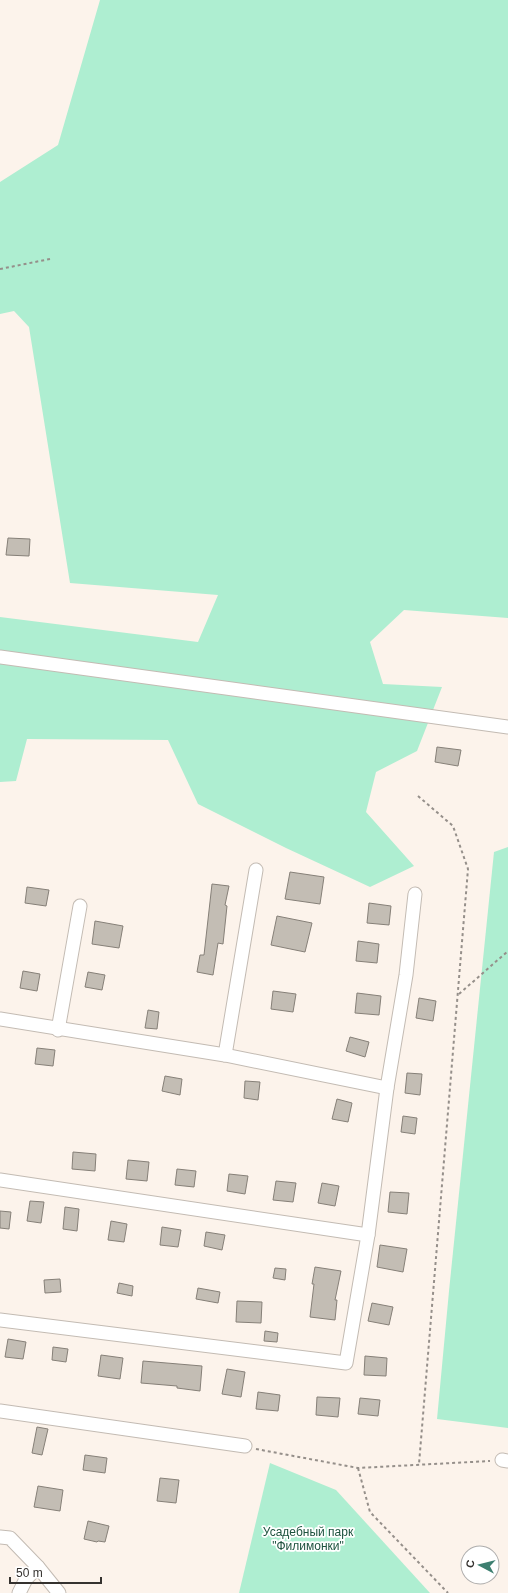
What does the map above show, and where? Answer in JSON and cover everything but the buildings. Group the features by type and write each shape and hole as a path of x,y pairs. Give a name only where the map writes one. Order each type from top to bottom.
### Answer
{"street":[{"path":"0,657 508,726"},
{"path":"225,1055 256,870"},
{"path":"0,1320 346,1362 368,1235 387,1088 406,975 415,894"},
{"path":"58,1030 80,906"},
{"path":"0,1019 58,1030 225,1055 387,1088"},
{"path":"0,1180 368,1235"},
{"path":"0,1411 245,1446"},
{"path":"0,1537 10,1538 38,1567 58,1593"},
{"path":"19,1593 26,1579 38,1567"}],"path":[{"path":"0,269 50,259"},
{"path":"418,796 453,826 468,869 419,1464"},
{"path":"458,995 508,952"},
{"path":"245,1446 358,1468 505,1461"},
{"path":"358,1468 370,1512 448,1593"}],"green space":[{"path":"100,0 508,0 508,618 404,610 370,642 383,684 442,687 417,751 376,772 366,812 414,866 370,887 286,848 198,804 168,740 27,739 16,781 0,782 0,617 198,642 218,595 70,583 29,327 14,311 0,314 0,182 58,145"},
{"path":"508,847 508,1428 437,1419 494,852"},
{"name":"Усадебный парк \"Филимонки\"","path":"270,1463 336,1490 430,1593 239,1593"}]}
